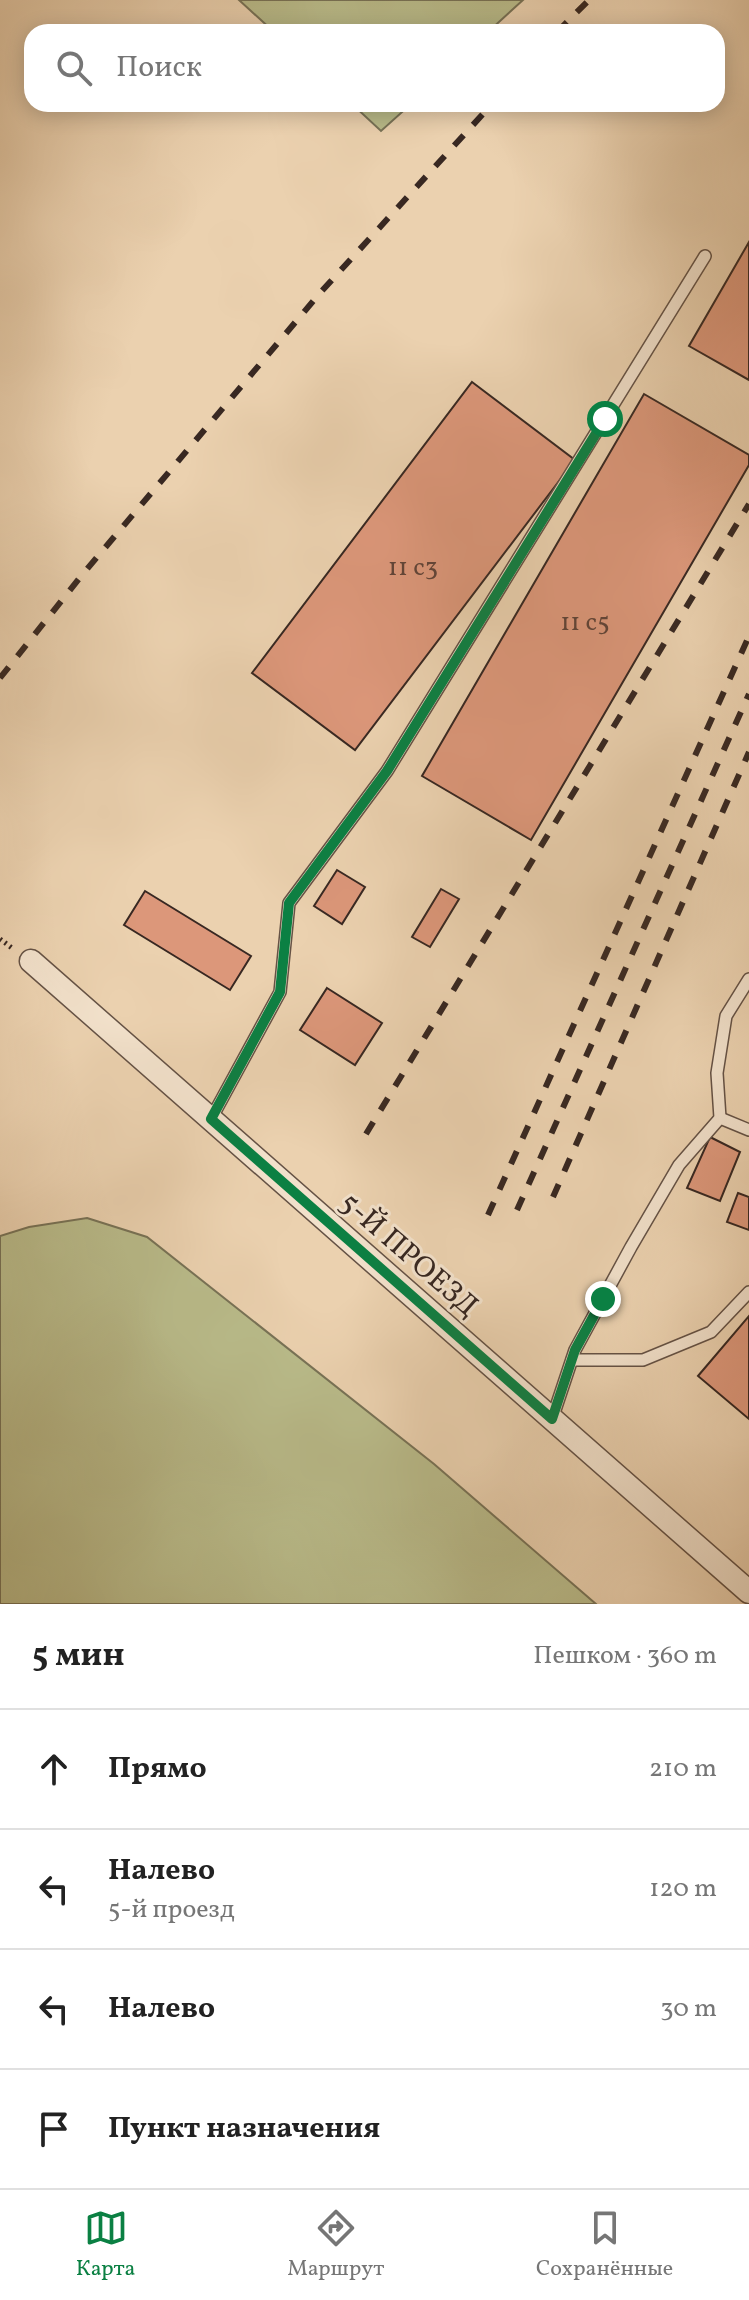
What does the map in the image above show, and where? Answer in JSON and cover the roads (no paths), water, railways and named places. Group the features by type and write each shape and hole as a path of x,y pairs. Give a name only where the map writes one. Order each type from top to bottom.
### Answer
{"street":[{"name":"5-Й ПРОЕЗД","path":"31,961 749,1592"}],"lane":[{"path":"211,1119 280,992 289,903 387,771 705,256"},
{"path":"552,1419 575,1350 631,1247 679,1165 720,1118 717,1073 726,1016 749,979"},
{"path":"720,1118 749,1130"},
{"path":"572,1360 643,1360 711,1332 749,1292"}],"railway":[{"path":"565,24 589,0"},
{"path":"0,678 82,575 320,293 485,112"},
{"path":"366,1134 749,504"},
{"path":"488,1215 749,636"},
{"path":"517,1210 749,694"},
{"path":"553,1197 749,752"}]}
